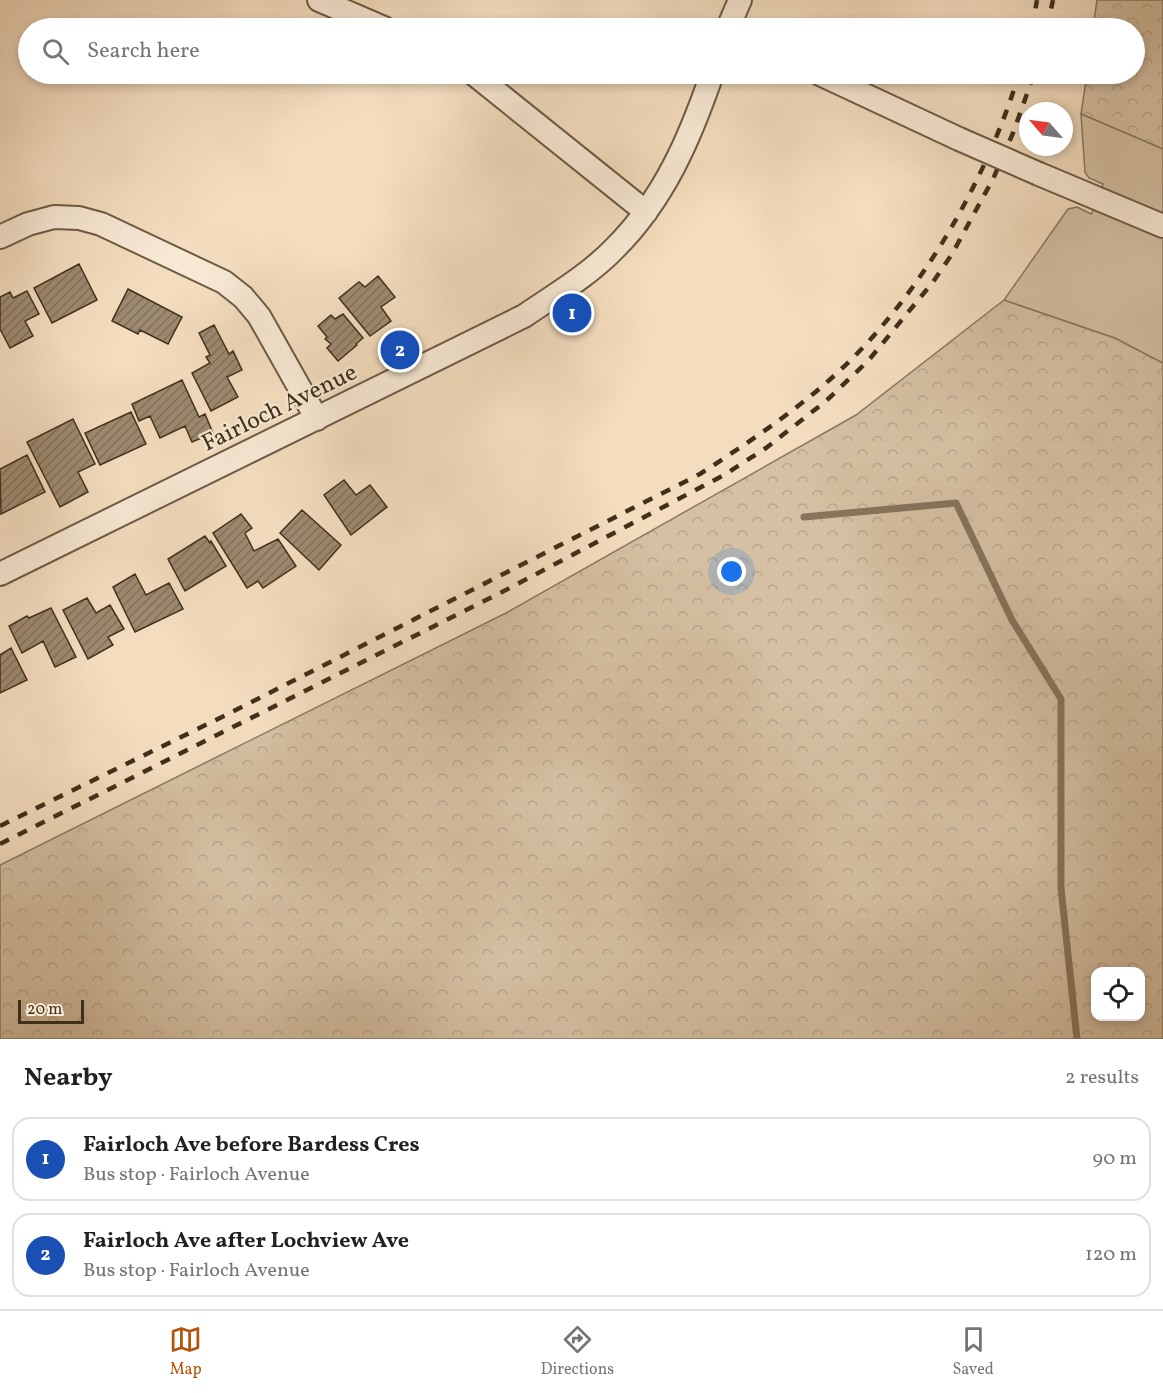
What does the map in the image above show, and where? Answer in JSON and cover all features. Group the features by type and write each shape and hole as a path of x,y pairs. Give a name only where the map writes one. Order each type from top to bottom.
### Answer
{"street":[{"path":"319,0 361,18"},
{"path":"732,18 740,0"},
{"path":"486,84 646,212"},
{"name":"Fairloch Avenue","path":"0,574 524,316 568,287 615,249 646,212 673,170 690,134 708,84"},
{"path":"841,84 959,139 1163,226"},
{"path":"0,237 28,224 54,217 79,218 101,224 224,282 243,297 259,316 316,419"}],"green space":[{"path":"1097,0 1163,0 1163,149 1081,114 1086,84 1145,84 1145,18 1094,18"},
{"path":"1081,114 1163,149 1163,217 1101,191 1103,184 1089,178 1085,172"},
{"path":"1077,207 1091,214 1095,207 1163,234 1163,363 1115,338 1004,300 1068,209"},
{"path":"1004,300 1115,338 1163,363 1163,1039 0,1039 0,865 506,613 856,415"}],"building":[{"path":"79,264 97,300 52,323 34,288"},
{"path":"378,276 395,297 381,307 391,321 370,336 339,298 359,282 365,287"},
{"path":"128,289 182,317 168,344 140,330 138,334 112,321"},
{"path":"27,291 39,314 25,321 33,336 10,348 0,329 0,297 10,292 13,298"},
{"path":"343,314 363,338 338,361 327,348 331,344 325,339 327,337 318,326 331,315 335,319"},
{"path":"214,325 229,354 233,351 242,370 227,377 238,397 211,411 192,373 210,363 206,357 210,355 199,333"},
{"path":"182,380 199,417 205,414 213,433 192,442 185,426 160,438 150,416 139,421 132,404"},
{"path":"131,412 146,444 100,465 85,433"},
{"path":"73,419 95,464 78,472 88,492 60,507 27,442"},
{"path":"27,455 45,492 1,514 0,469"},
{"path":"344,480 356,495 370,485 387,507 351,535 324,495"},
{"path":"302,510 341,545 319,570 280,533"},
{"path":"241,514 252,528 245,533 254,551 278,539 296,566 263,588 258,581 247,588 213,533"},
{"path":"205,536 210,543 211,541 226,566 185,591 168,559"},
{"path":"135,574 146,595 169,583 183,609 135,632 113,587"},
{"path":"87,598 96,613 110,605 124,629 108,637 113,645 88,659 63,610"},
{"path":"51,608 76,657 55,667 43,641 22,653 9,626 27,616 29,618"},
{"path":"11,648 27,680 0,693 0,655"}],"waterway":[{"path":"804,517 956,503 1012,620 1061,699 1061,888 1077,1039"}],"railway":[{"path":"1034,18 1037,0"},
{"path":"1049,18 1053,0"},
{"path":"0,826 226,715 700,474 780,419 811,396 858,352 889,318 917,281 966,200 1005,116 1016,84"},
{"path":"0,844 502,592 724,475 766,448 826,401 868,361 933,282 952,254 993,179 1030,84"}],"place":[{"name":"Fairloch Ave before Bardess Cres","path":"572,313"},
{"name":"Fairloch Ave after Lochview Ave","path":"400,350"}]}
